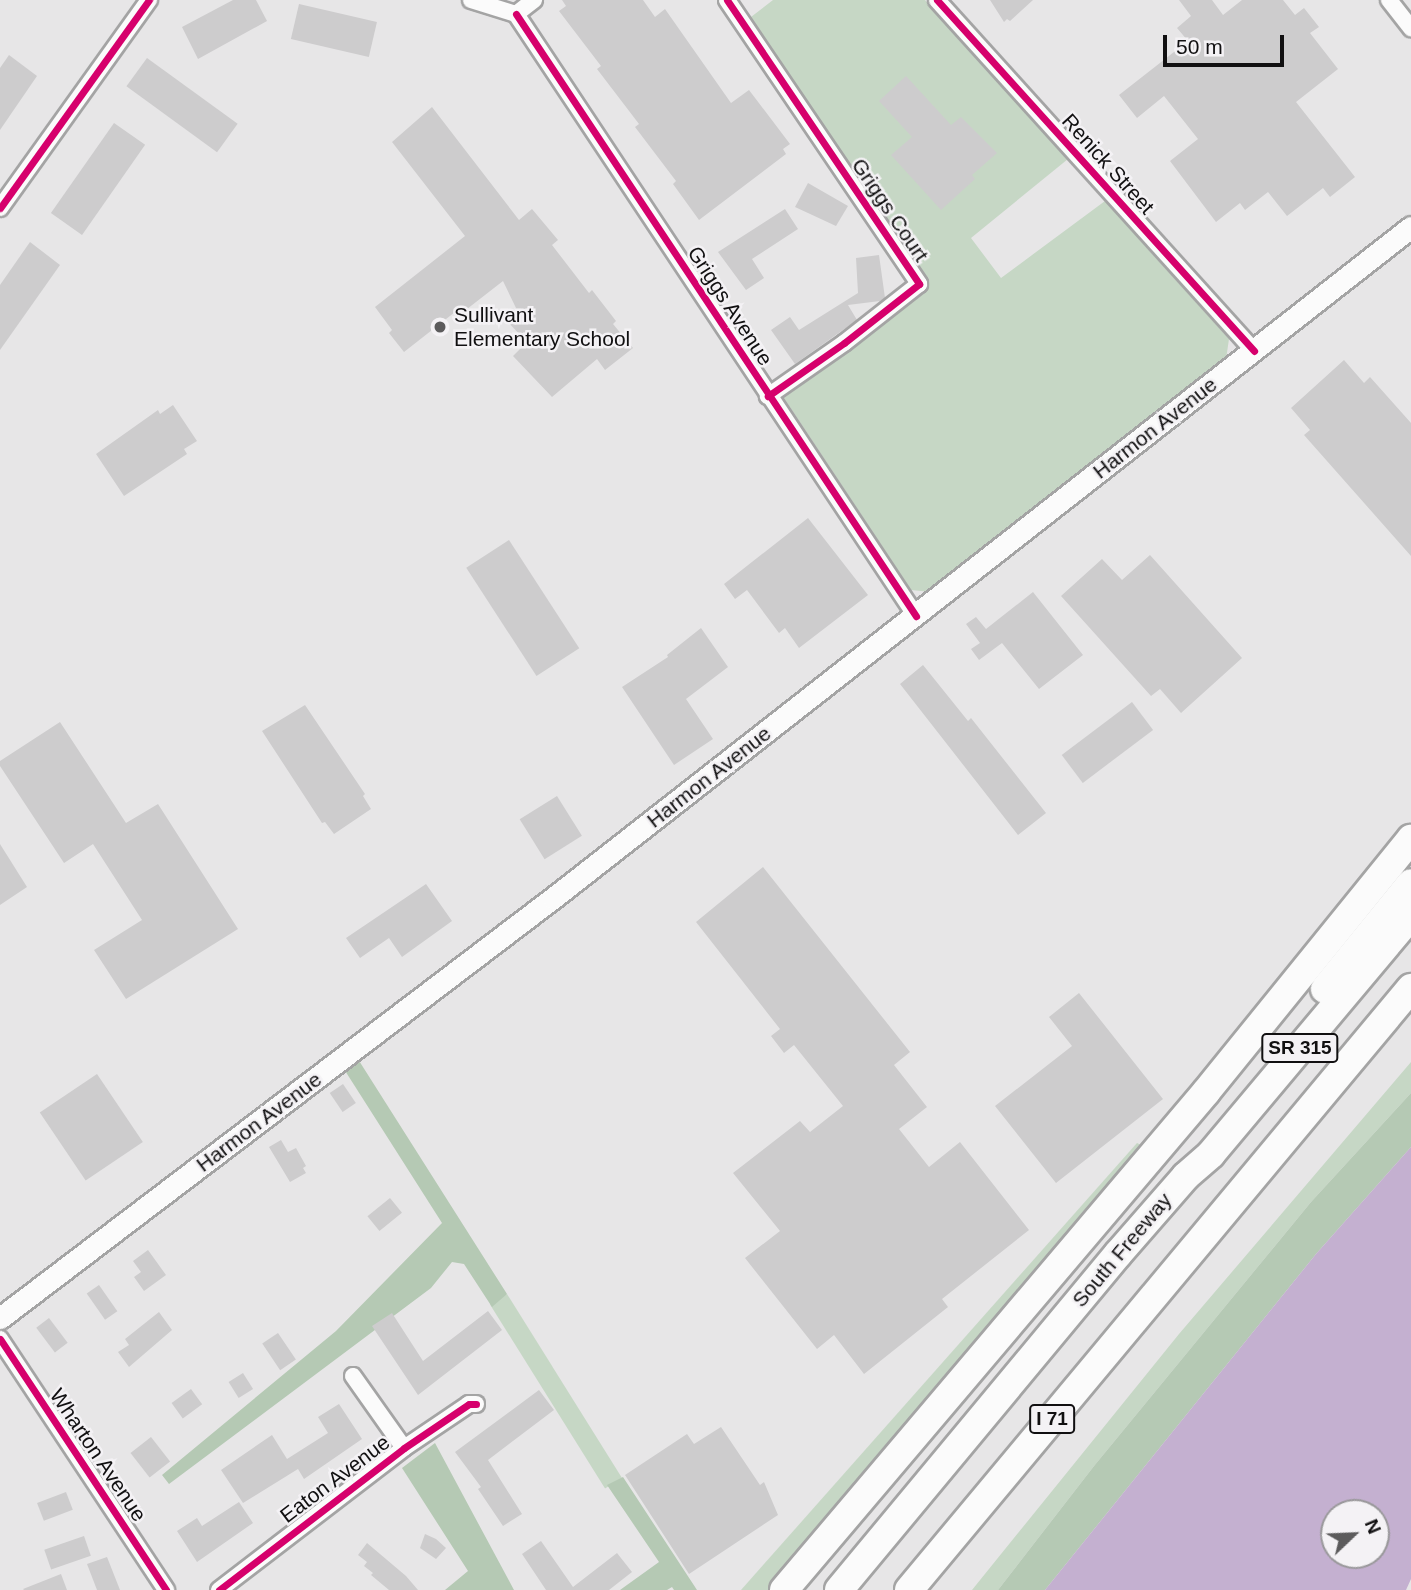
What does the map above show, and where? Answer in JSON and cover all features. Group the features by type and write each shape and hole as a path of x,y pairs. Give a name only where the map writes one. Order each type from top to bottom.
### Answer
{"highway":[{"path":"784,1590 1206,1092 1411,839"},
{"name":"I 71","path":"1185,1176 1201,1142 1411,883"},
{"name":"South Freeway","path":"839,1590 1185,1176 1211,1154 1411,916"},
{"name":"I 71","path":"909,1590 1411,990"}],"main road":[{"name":"Harmon Avenue","path":"0,1318 544,905 1411,227"}],"street":[{"path":"0,208 149,0"},
{"path":"471,0 516,13 534,0"},
{"name":"Griggs Court","path":"727,0 919,284 844,343 768,396"},
{"name":"Renick Street","path":"937,0 1254,351"},
{"path":"1389,0 1411,28"},
{"name":"Griggs Avenue","path":"516,13 916,616"},
{"name":"Wharton Avenue","path":"0,1339 166,1590"},
{"path":"353,1376 404,1448"},
{"name":"Eaton Avenue","path":"219,1590 404,1448 469,1404 476,1404"}],"green space":[{"path":"773,0 925,0 1068,159 971,238 1001,278 1105,201 1229,339 1225,366 931,592 911,590 782,395 912,301 921,278 751,17"},
{"path":"356,1056 507,1294 492,1307 464,1264 452,1262 431,1288 169,1484 162,1475 336,1331 442,1223 342,1066"},
{"path":"1411,1062 1411,1093 1311,1202 1094,1466 998,1590 972,1590 1179,1334"},
{"path":"1411,1093 1411,1147 1316,1254 1045,1590 998,1590 1094,1466 1311,1202"},
{"path":"1137,1143 1164,1156 868,1489 769,1590 741,1590"},
{"path":"507,1294 622,1478 605,1489 490,1305"},
{"path":"435,1443 514,1590 445,1590 468,1571 402,1468"},
{"path":"623,1477 697,1590 674,1590 672,1587 667,1590 620,1590 659,1562 607,1485"}],"shaded area":[{"path":"1411,1147 1411,1579 1406,1590 1045,1590 1316,1254"}],"building":[{"path":"233,0 256,0 267,21 198,59 182,27"},
{"path":"562,0 643,0 655,17 665,9 731,103 749,90 790,144 783,149 786,154 699,220 673,184 676,181 635,127 639,124 597,69 601,66 559,11 566,6"},
{"path":"990,0 1033,0 1010,21 1007,19 1004,22"},
{"path":"1179,0 1212,0 1223,15 1242,0 1283,0 1295,15 1304,8 1319,27 1310,33 1338,69 1296,102 1355,177 1330,197 1323,188 1287,216 1268,192 1245,210 1240,203 1216,222 1170,161 1198,139 1164,96 1137,118 1119,95 1188,41 1177,28 1191,16"},
{"path":"299,4 377,22 369,57 291,39"},
{"path":"9,55 37,76 0,130 0,68"},
{"path":"147,58 238,124 217,152 126,86"},
{"path":"906,76 951,125 961,117 997,153 972,175 975,179 941,210 891,155 912,137 879,101"},
{"path":"432,107 519,220 532,209 558,240 552,245 589,293 592,290 616,321 613,324 633,348 605,370 597,359 552,397 513,356 527,342 505,319 516,308 503,281 458,316 455,312 404,352 389,333 392,330 375,307 465,236 392,142"},
{"path":"114,123 145,145 82,235 51,213"},
{"path":"808,183 848,206 836,226 795,207"},
{"path":"785,209 798,229 752,259 764,278 746,290 718,252"},
{"path":"30,242 60,265 0,350 0,285"},
{"path":"879,255 885,298 848,305 857,320 795,364 771,330 790,317 799,330 858,293 856,258"},
{"path":"1344,360 1364,383 1370,377 1411,423 1411,556 1304,435 1310,430 1291,408"},
{"path":"173,405 197,441 184,449 187,454 124,496 96,454 158,410 160,414"},
{"path":"808,518 868,595 799,648 785,628 779,633 747,590 735,599 724,584"},
{"path":"509,540 579,648 536,676 466,568"},
{"path":"1150,555 1242,658 1181,713 1160,689 1151,696 1061,596 1102,559 1122,580"},
{"path":"1033,592 1083,655 1039,689 1002,643 979,660 971,649 980,643 966,624 976,617 986,629"},
{"path":"701,628 728,667 686,699 713,739 674,765 622,687 668,657 667,655"},
{"path":"923,665 968,721 971,718 1046,813 1018,835 900,684"},
{"path":"1132,702 1153,730 1083,783 1062,755"},
{"path":"305,705 365,794 363,796 371,809 334,834 325,822 322,823 262,731"},
{"path":"60,722 126,823 158,804 238,929 126,999 94,950 142,920 93,844 64,863 0,766 0,761"},
{"path":"557,796 582,836 545,859 520,819"},
{"path":"0,844 27,887 0,905"},
{"path":"763,867 910,1052 894,1065 927,1107 899,1129 929,1167 960,1142 1029,1230 942,1299 948,1307 864,1374 834,1335 817,1349 745,1258 780,1231 733,1173 800,1121 810,1132 843,1106 794,1045 784,1053 771,1036 780,1029 696,922"},
{"path":"426,884 452,921 402,957 389,938 360,958 346,938"},
{"path":"1079,993 1163,1099 1056,1183 995,1106 1072,1046 1049,1017"},
{"path":"97,1074 143,1142 86,1181 40,1113"},
{"path":"343,1084 356,1103 343,1112 330,1093"},
{"path":"281,1140 288,1152 296,1148 306,1166 303,1168 306,1173 290,1182 269,1147"},
{"path":"390,1198 402,1213 379,1231 367,1216"},
{"path":"148,1250 166,1275 144,1291 134,1277 141,1272 133,1261"},
{"path":"99,1285 117,1311 105,1320 87,1294"},
{"path":"488,1311 502,1330 418,1395 372,1326 392,1313 423,1361"},
{"path":"159,1312 172,1330 129,1367 118,1352 129,1345 125,1339"},
{"path":"49,1318 68,1343 55,1352 36,1328"},
{"path":"278,1333 296,1360 280,1370 262,1344"},
{"path":"243,1373 253,1389 239,1398 229,1382"},
{"path":"191,1389 202,1404 183,1418 172,1403"},
{"path":"539,1390 554,1410 488,1460 522,1514 503,1526 478,1489 481,1487 455,1452"},
{"path":"339,1404 362,1439 304,1479 298,1469 243,1503 221,1470 272,1435 287,1459 328,1433 318,1417"},
{"path":"721,1427 760,1485 764,1482 778,1515 689,1574 625,1475 687,1434 694,1444"},
{"path":"151,1437 170,1461 150,1477 131,1453"},
{"path":"66,1492 73,1510 44,1521 37,1503"},
{"path":"239,1502 253,1523 197,1562 177,1531 197,1518 202,1526"},
{"path":"425,1534 446,1548 436,1559 420,1548"},
{"path":"84,1536 91,1556 51,1570 44,1550"},
{"path":"541,1541 573,1587 617,1553 632,1572 609,1590 546,1590 522,1554"},
{"path":"367,1543 406,1576 418,1590 389,1590 371,1575 373,1573 364,1566 367,1562 358,1555"},
{"path":"107,1557 120,1590 97,1590 87,1564"},
{"path":"61,1574 67,1590 23,1589"}],"cycle path":[{"path":"0,208 149,0"},
{"path":"727,0 919,284 844,343 768,396"},
{"path":"937,0 1254,351"},
{"path":"516,14 916,616"},
{"path":"0,1339 166,1590"},
{"path":"219,1590 404,1448 469,1404 476,1404"}],"place":[{"name":"Sullivant Elementary School","path":"440,327"}]}
